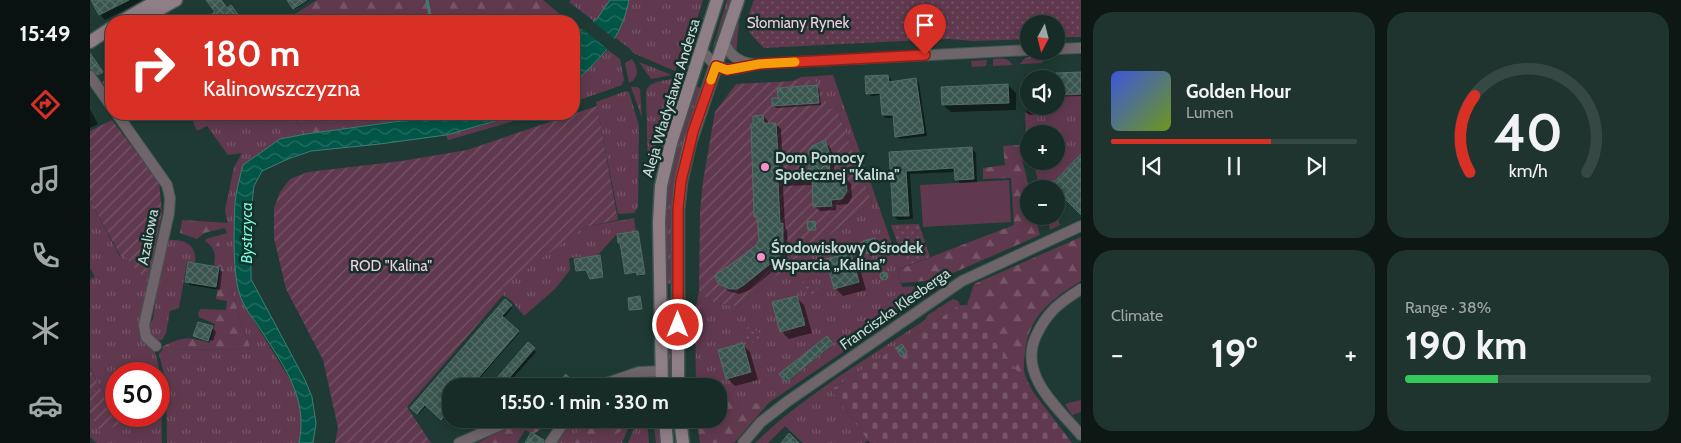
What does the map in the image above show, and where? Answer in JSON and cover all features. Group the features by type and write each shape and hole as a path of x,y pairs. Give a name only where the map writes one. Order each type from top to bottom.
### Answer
{"main road":[{"path":"132,15 158,0"},
{"path":"150,15 176,0"},
{"name":"Aleja Władysława Andersa","path":"662,378 659,214 662,179 717,0"},
{"name":"Aleja Władysława Andersa","path":"678,378 678,209 681,181 693,132 738,0"},
{"path":"90,44 105,33"},
{"path":"90,44 105,38"},
{"path":"660,291 678,291"},
{"path":"666,428 668,443"},
{"path":"681,428 683,443"}],"street":[{"path":"724,40 726,48 731,55 745,63 759,64 1020,50"},
{"path":"1065,49 1081,48"},
{"path":"701,50 716,66 727,70 759,64"},
{"path":"90,76 105,97"},
{"name":"Azaliowa","path":"121,120 167,185 170,198 169,213 144,325 146,337 156,346"},
{"name":"Franciszka Kleeberga","path":"743,443 762,422 788,401 962,281 1081,226"},
{"path":"1081,289 1049,312 1041,324 1030,352 1033,371 1043,390 1081,435"},
{"path":"621,378 639,372 662,371"},
{"path":"459,443 493,428"},
{"path":"550,443 560,428"}],"green space":[{"path":"317,0 543,0 561,15 294,15"},
{"path":"571,0 703,0 685,57 680,59 675,71 633,53 569,2"},
{"path":"727,0 731,0 712,51 713,47"},
{"name":"Słomiany Rynek","path":"754,0 1081,0 1081,37 1065,37 1065,15 1020,15 1020,39 931,40 930,37 923,38 923,40 764,48 752,36 747,27 748,16"},
{"path":"737,19 739,23 736,53 731,40"},
{"path":"608,50 620,59 624,80 622,85 580,100 580,77"},
{"path":"632,59 637,72 633,81 629,83 625,63"},
{"path":"993,59 1007,60 1012,65 993,66"},
{"path":"987,60 986,66 972,67 971,61"},
{"path":"1023,60 1042,60 1043,63 1020,64"},
{"path":"639,62 672,75 651,79"},
{"path":"833,75 893,247 898,244 906,266 897,270 902,287 935,285 922,298 770,402 757,414 734,443 700,443 698,428 727,428 727,378 696,378 695,313 699,291 710,301 737,307 872,202 836,107 829,109 813,80 791,82 801,77"},
{"path":"676,78 677,80 648,172 646,91 648,87 655,83"},
{"path":"813,80 819,83 829,109 836,107 872,202 737,307 710,301 699,291 700,212 703,181 715,112 736,84"},
{"path":"695,86 701,88 683,143 674,180 672,196 671,283 669,284 667,283 665,236 666,190 674,151"},
{"path":"631,87 640,89 642,118"},
{"path":"626,91 629,92 639,126 638,207 634,213 618,214 596,102"},
{"path":"1081,94 1081,154 1065,170 1065,125 1026,125 1025,115 1065,115 1065,95"},
{"name":"ROD \"Kalina\"","path":"597,106 618,220 584,227 502,288 503,295 407,407 431,443 335,443 338,428 323,360 286,289 274,238 274,208 280,192 290,179 308,172 402,161 467,150 556,120 580,120 580,112"},
{"path":"112,120 159,182 162,213 148,283 124,255 121,257 90,200 90,131"},
{"path":"192,120 296,120 306,134 280,139 235,202 237,277 246,308 298,396 302,428 299,443 167,443 167,427 170,427 170,362 161,362 159,354 163,349 251,350 230,287 217,238 230,233 225,210 234,167 242,153 228,155 207,126 197,131"},
{"path":"296,120 409,120 306,134"},
{"path":"502,120 518,120 448,140 446,135"},
{"path":"1019,145 1020,170 1025,170 1027,180 1020,180 1020,225 1037,225 1040,235 937,280 901,283 897,270 1014,225 1011,178 983,179 983,168 1005,165 1003,146"},
{"path":"1035,170 1065,170 1055,180 1038,180"},
{"path":"1009,180 1011,222 923,227 920,185"},
{"path":"90,200 120,257 124,254 153,289 140,333 151,344 157,362 105,362 105,396 90,368 90,279 95,277 90,268"},
{"path":"634,218 636,232 616,235 597,256 569,258 570,270 555,289 524,316 511,300 503,295 501,288 584,227"},
{"path":"182,220 229,223 230,233 218,239 230,287 251,350 163,349 162,347 169,343 181,339 210,343 215,324 199,317 198,313 201,309 226,310 227,301 216,299 221,267 214,265 214,252 205,241 206,239 227,233 225,228 204,233 197,239 180,233"},
{"path":"919,224 930,257 906,266 891,225"},
{"path":"1049,225 1060,225 1050,230"},
{"path":"1081,237 1081,281 1061,294 1044,309 1031,328 1027,339 1024,372 1037,400 967,305 974,284"},
{"path":"170,240 185,242 189,245 194,252 195,262 187,262 179,308 170,311 166,333 162,340 153,340 147,329 153,319 158,283"},
{"path":"805,279 820,290 814,298 803,290 806,286 802,282"},
{"path":"669,297 671,339 668,339 667,299"},
{"path":"953,299 958,301 960,305 831,390 868,440 864,443 803,443 785,426 768,443 755,443 815,393 925,320 928,315"},
{"path":"960,305 967,305 1072,443 870,443 831,390"},
{"path":"749,326 763,335 757,345 746,338 750,332 746,329"},
{"path":"667,346 671,346 671,378 669,378"},
{"path":"90,369 105,396 105,427 113,427 100,432 90,413"},
{"path":"727,396 766,406 734,443 700,443 698,428 727,428"},
{"path":"1081,400 1081,412 1072,415 1065,404"},
{"path":"90,413 100,431 111,427 162,427 162,443 97,443 90,437"},
{"path":"506,428 543,428 533,434 525,430 517,443 477,443"},
{"path":"567,428 628,428 622,443 557,443"},
{"path":"586,428 623,428 614,435 593,439 587,443 567,443 581,430"},
{"path":"634,428 648,428 649,443 628,443"},
{"path":"654,428 659,428 661,443 656,443"}],"water":[{"path":"610,0 629,0 621,26 615,37 602,55 580,77 580,30 597,19"},
{"name":"Bystrzyca","path":"409,120 499,120 446,135 311,151 262,171 254,186 248,239 251,243 251,279 305,380 312,397 316,423 313,443 299,443 300,410 291,380 246,309 238,289 234,251 235,203 243,165 280,139"}],"pier":[{"path":"591,20 617,41 610,51 580,27"}],"building":[{"path":"91,0 129,0 99,15"},
{"path":"206,0 221,0 227,8 231,5 238,15 210,15 215,12"},
{"path":"287,0 307,0 293,9"},
{"path":"90,53 103,72 98,75 90,68"},
{"path":"1081,72 1081,94 1065,95 1065,73"},
{"path":"888,75 889,82 916,78 924,133 895,137 893,115 882,115 880,93 866,94 865,76"},
{"path":"1008,84 1009,103 942,105 941,87"},
{"path":"817,85 819,103 772,106 772,98 778,98 777,88"},
{"path":"763,115 764,123 776,123 779,172 809,171 809,150 812,146 825,140 829,152 830,181 840,176 846,177 847,191 842,199 831,200 832,206 813,207 812,180 778,181 780,224 783,223 781,255 744,285 737,289 729,289 719,284 714,276 756,245 759,240 757,217 754,217 751,124 753,124 753,116"},
{"path":"972,147 974,179 955,180 954,168 906,171 909,216 893,216 889,152"},
{"path":"1081,154 1081,215 1065,199 1065,180 1056,180"},
{"path":"815,221 816,230 808,230 807,222"},
{"path":"638,231 645,274 637,275 636,272 625,274 617,234"},
{"path":"875,238 879,250 867,254 863,241"},
{"path":"851,253 859,282 834,289 826,259"},
{"path":"600,255 603,277 590,279 586,270 576,271 574,259"},
{"path":"188,262 219,267 216,287 185,282"},
{"path":"884,272 888,276 884,280 880,276"},
{"path":"640,296 642,309 629,310 628,298"},
{"path":"797,296 805,325 780,332 772,302"},
{"path":"505,299 512,305 502,316 519,331 478,378 442,378 441,420 425,405 417,414 410,408"},
{"path":"198,322 213,326 208,341 193,336"},
{"path":"827,336 833,344 786,382 779,374"},
{"path":"528,342 535,348 509,378 497,378"},
{"path":"743,343 751,372 726,378 718,350"},
{"path":"902,344 907,352 901,357 896,348"},
{"path":"531,432 544,440 543,443 525,443"},
{"path":"789,433 799,443 781,443"}],"waterway":[{"path":"427,0 430,15"}],"slow traffic":[{"path":"711,80 716,66 727,70 759,64 795,62"}],"place":[{"name":"Dom Pomocy Społecznej \"Kalina\"","path":"765,167"},
{"name":"Środowiskowy Ośrodek Wsparcia „Kalina”","path":"761,257"}],"route":[{"path":"678,325 678,202 681,181 693,132 716,66 727,70 759,64 925,55"}]}
